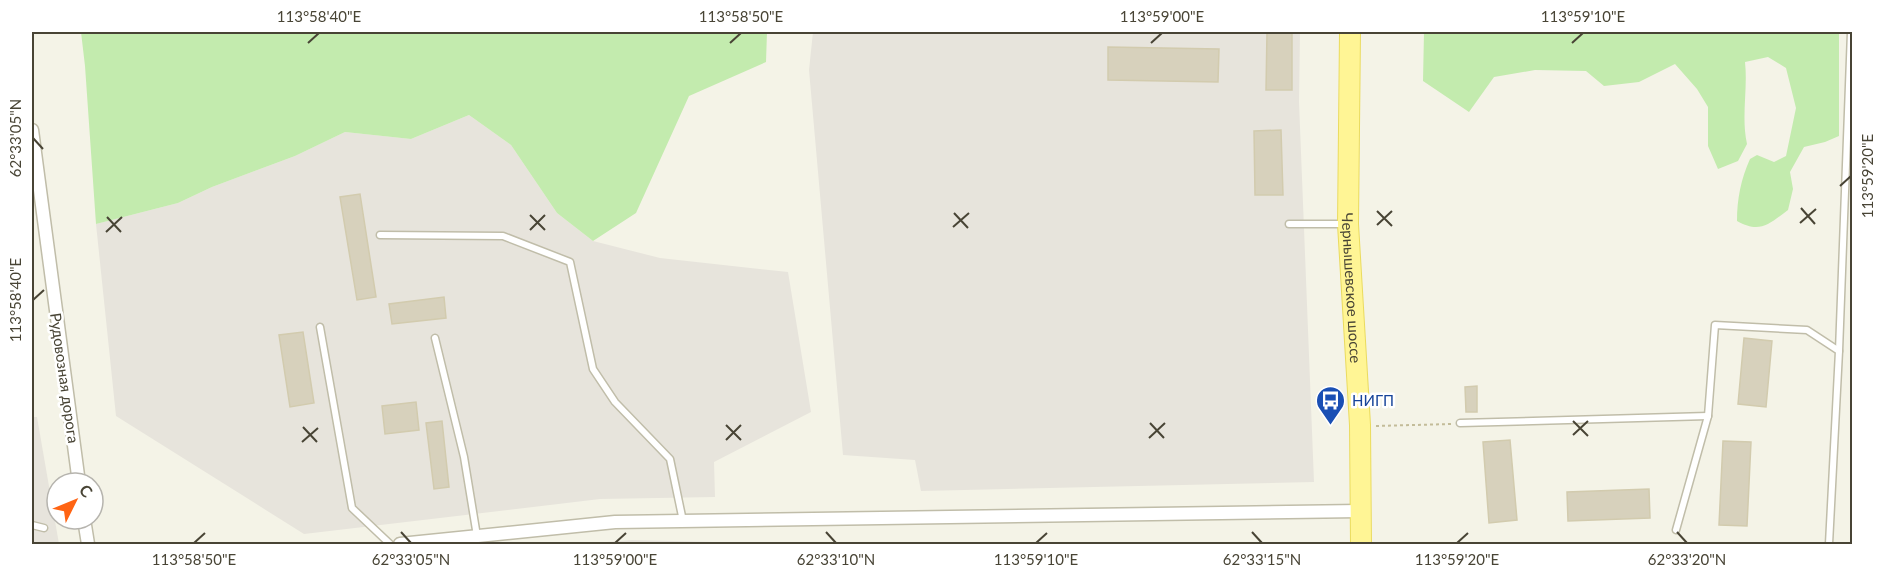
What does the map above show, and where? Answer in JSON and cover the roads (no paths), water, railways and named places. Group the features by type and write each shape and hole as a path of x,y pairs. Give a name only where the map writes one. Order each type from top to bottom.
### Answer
{"main road":[{"name":"Чернышевское шоссе","path":"1350,32 1348,224 1360,425 1361,544"}],"street":[{"name":"Рудовозная дорога","path":"32,130 78,471"},
{"path":"400,544 615,522 1360,511"}],"lane":[{"path":"1829,544 1851,32"},
{"path":"1289,224 1348,224"},
{"path":"380,235 503,236 570,262 593,369 615,402 670,459 683,521"},
{"path":"1676,530 1708,417 1715,326 1807,330 1839,351"},
{"path":"320,327 352,508 390,544"},
{"path":"435,338 464,457 477,536"},
{"path":"1460,423 1708,417"},
{"path":"32,525 44,528"}],"place":[{"name":"НИГП","path":"1331,426"}]}
